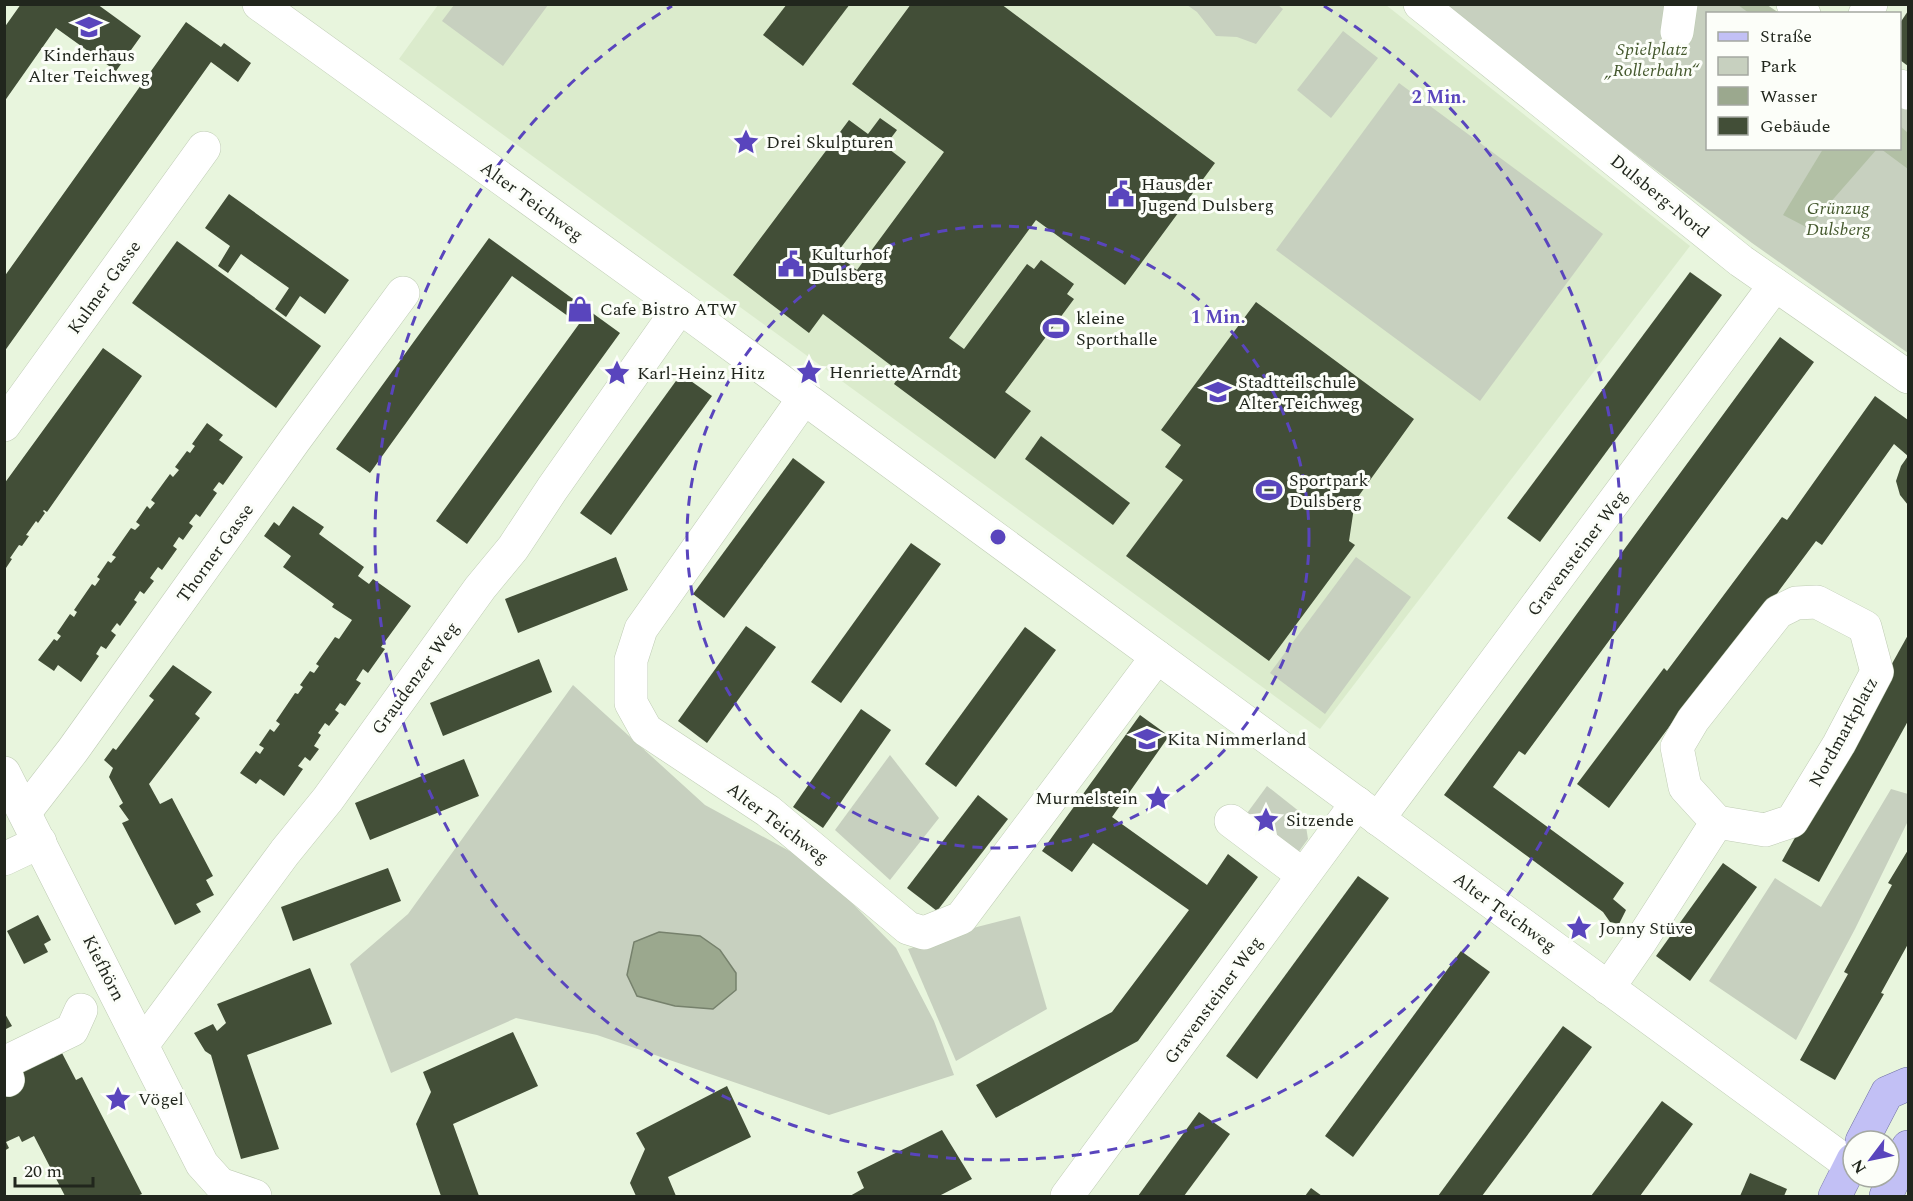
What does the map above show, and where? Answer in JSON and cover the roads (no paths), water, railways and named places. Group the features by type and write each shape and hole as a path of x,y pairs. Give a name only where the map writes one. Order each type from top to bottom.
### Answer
{"main road":[{"path":"1880,1129 1887,1093 1908,1084"}],"street":[{"name":"Alter Teichweg","path":"259,4 680,307 1608,988 1841,1153"},
{"name":"Dulsberg-Nord","path":"1420,4 1741,261 1908,377"},
{"name":"Kulmer Gasse","path":"4,425 204,148"},
{"name":"Gravensteiner Weg","path":"1067,1197 1303,875 1368,811 1775,285"},
{"name":"Thorner Gasse","path":"25,812 73,750 403,292"},
{"name":"Graudenzer Weg","path":"143,1044 285,852 334,790 480,588 513,548 680,307"},
{"name":"Alter Teichweg","path":"804,398 641,629 631,660 631,703 646,730 768,811 908,927 924,933 961,918 1157,657"},
{"name":"Nordmarkplatz","path":"1817,602 1865,627 1876,672 1839,744 1792,821 1765,830 1717,822 1685,787 1677,747 1693,720 1778,612 1796,603 1817,602"},
{"name":"Kiefhörn","path":"4,773 202,1164 220,1184 255,1197"},
{"path":"1231,821 1303,875"},
{"path":"1608,988 1717,822"},
{"path":"4,860 40,842"},
{"path":"8,1080 5,1069 12,1059 72,1030 81,1010"}],"water":[{"path":"659,932 700,936 720,950 736,973 736,990 713,1009 675,1006 637,996 627,975 634,942"}],"place":[{"name":"Kinderhaus Alter Teichweg","path":"89,27"},
{"name":"Drei Skulpturen","path":"746,142"},
{"name":"Haus der Jugend Dulsberg","path":"1121,194"},
{"name":"Kulturhof Dulsberg","path":"791,264"},
{"name":"Cafe Bistro ATW","path":"580,309"},
{"name":"kleine Sporthalle","path":"1056,328"},
{"name":"Henriette Arndt","path":"809,372"},
{"name":"Karl-Heinz Hitz","path":"617,373"},
{"name":"Stadtteilschule Alter Teichweg","path":"1218,392"},
{"name":"Sportpark Dulsberg","path":"1269,490"},
{"name":"Kita Nimmerland","path":"1147,739"},
{"name":"Murmelstein","path":"1158,798"},
{"name":"Sitzende","path":"1266,820"},
{"name":"Jonny Stüve","path":"1579,928"},
{"name":"Vögel","path":"118,1099"}],"park label":[{"name":"Spielplatz „Rollerbahn“","path":"1652,59"},
{"name":"Grünzug Dulsberg","path":"1838,218"}]}
